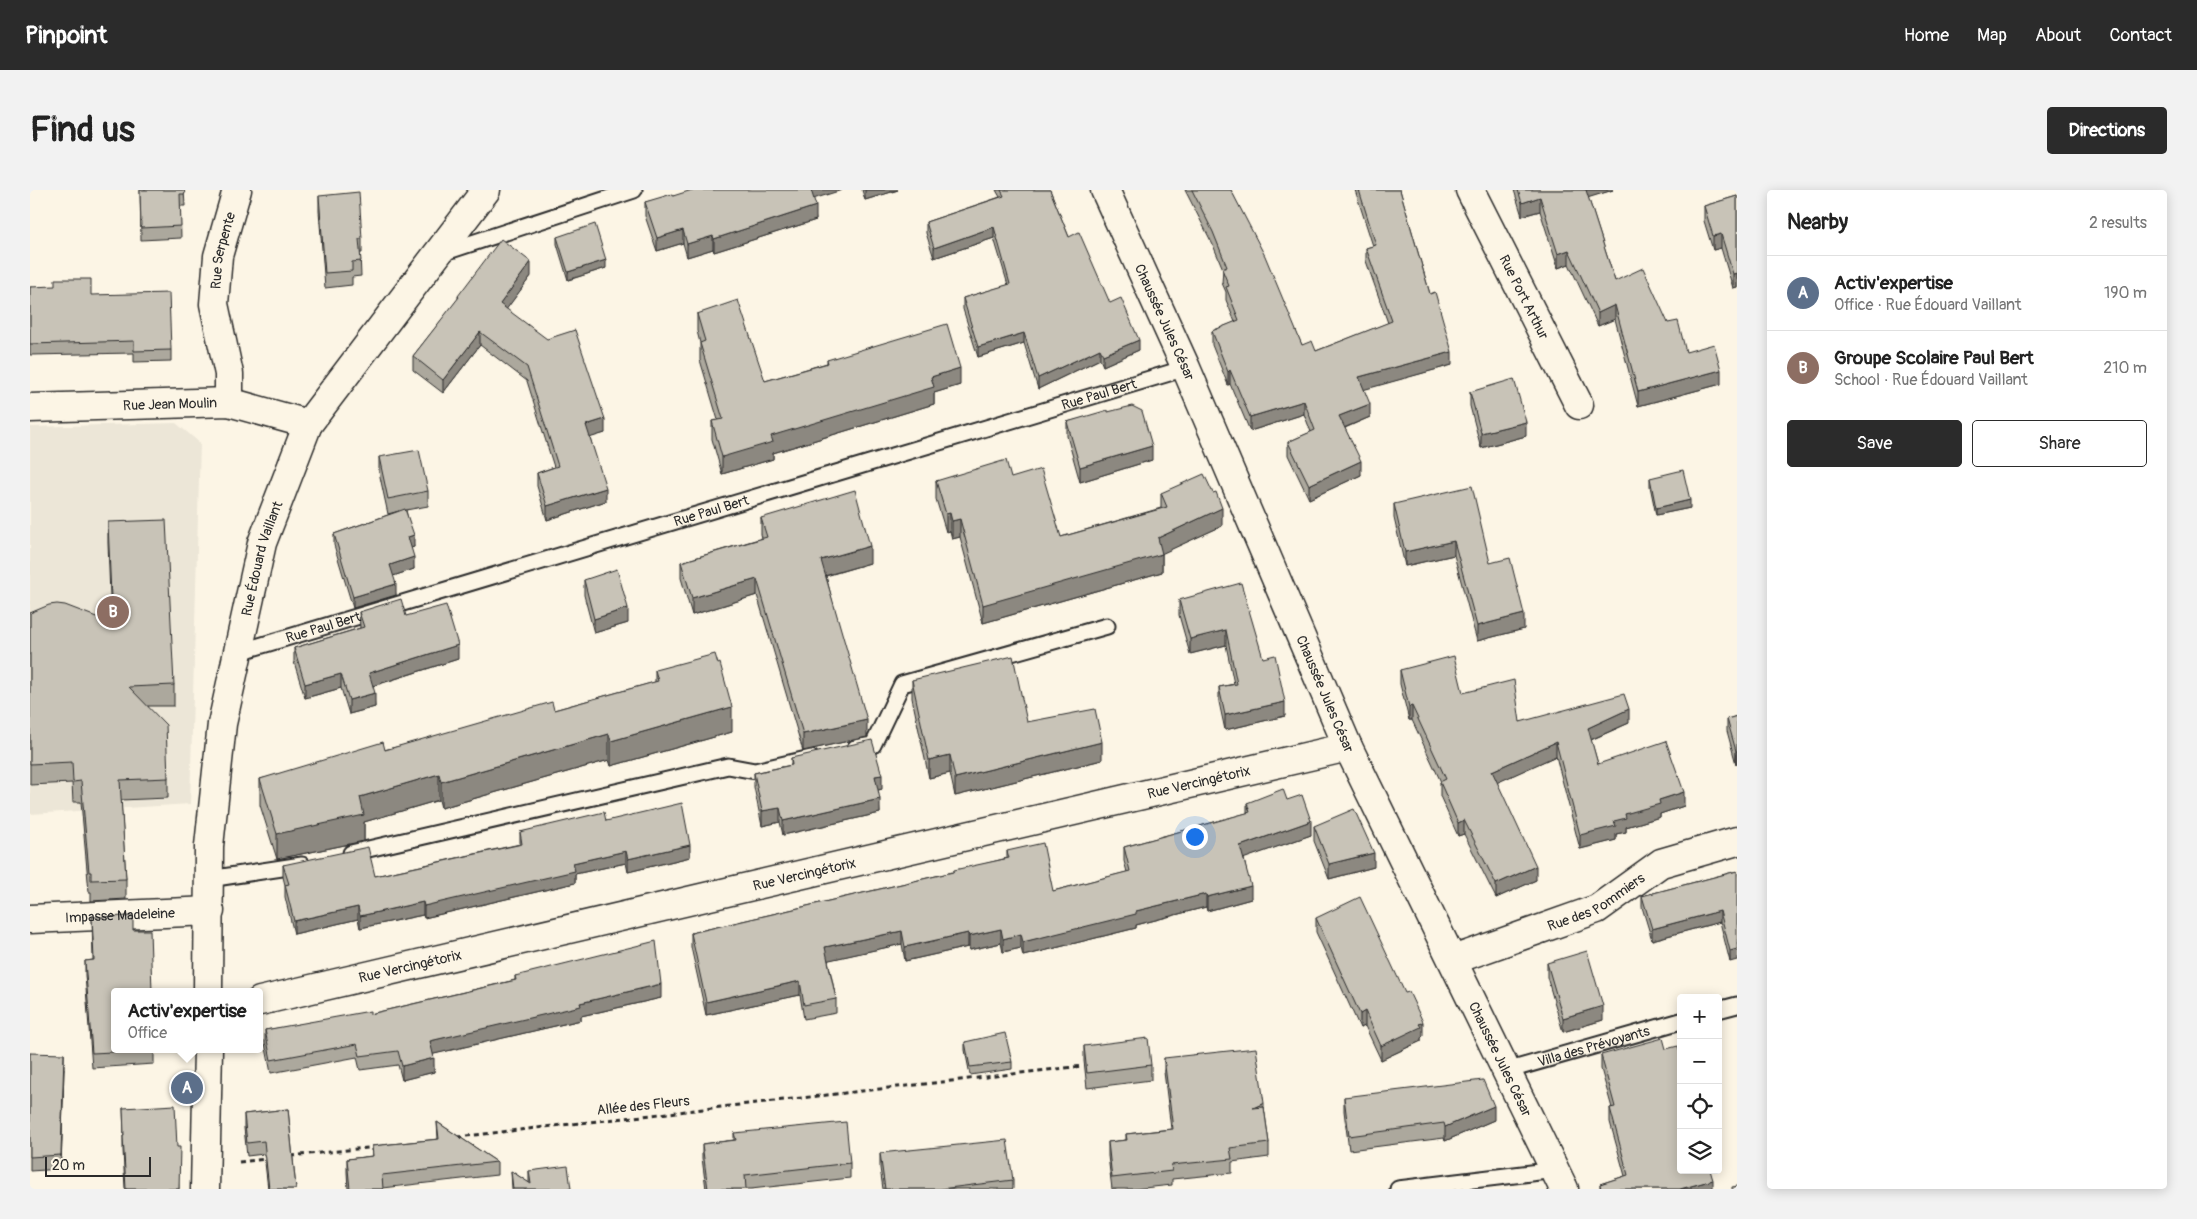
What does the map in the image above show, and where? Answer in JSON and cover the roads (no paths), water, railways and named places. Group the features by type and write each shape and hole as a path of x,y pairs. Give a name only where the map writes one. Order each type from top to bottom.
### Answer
{"street":[{"name":"Rue Serpente","path":"230,402 229,374 214,304 218,256 237,190"},
{"name":"Rue Édouard Vaillant","path":"208,988 209,846 222,724 236,653 262,543 308,424 440,253 486,190"},
{"name":"Chaussée Jules César","path":"1105,190 1186,368 1348,747 1560,1180"},
{"name":"Rue Port Arthur","path":"1470,190 1579,405"},
{"name":"Rue Jean Moulin","path":"30,408 230,402 308,424"},
{"name":"Rue Vercingétorix","path":"263,1000 1348,747"},
{"name":"Rue des Pommiers","path":"1453,960 1597,909 1661,862 1737,841"},
{"name":"Impasse Madeleine","path":"30,919 210,911"},
{"path":"205,1178 208,1053"}],"lane":[{"path":"440,253 634,190"},
{"name":"Rue Paul Bert","path":"236,653 1186,368"},
{"path":"340,856 728,766 755,771 873,744 902,684 1107,626"},
{"path":"209,879 320,860"},
{"path":"1722,1009 1737,1005"},
{"name":"Villa des Prévoyants","path":"1506,1071 1677,1022"},
{"path":"1398,1189 1560,1180"}],"place":[{"name":"Groupe Scolaire Paul Bert","path":"113,612"},
{"name":"Activ'expertise","path":"187,1088"}]}
